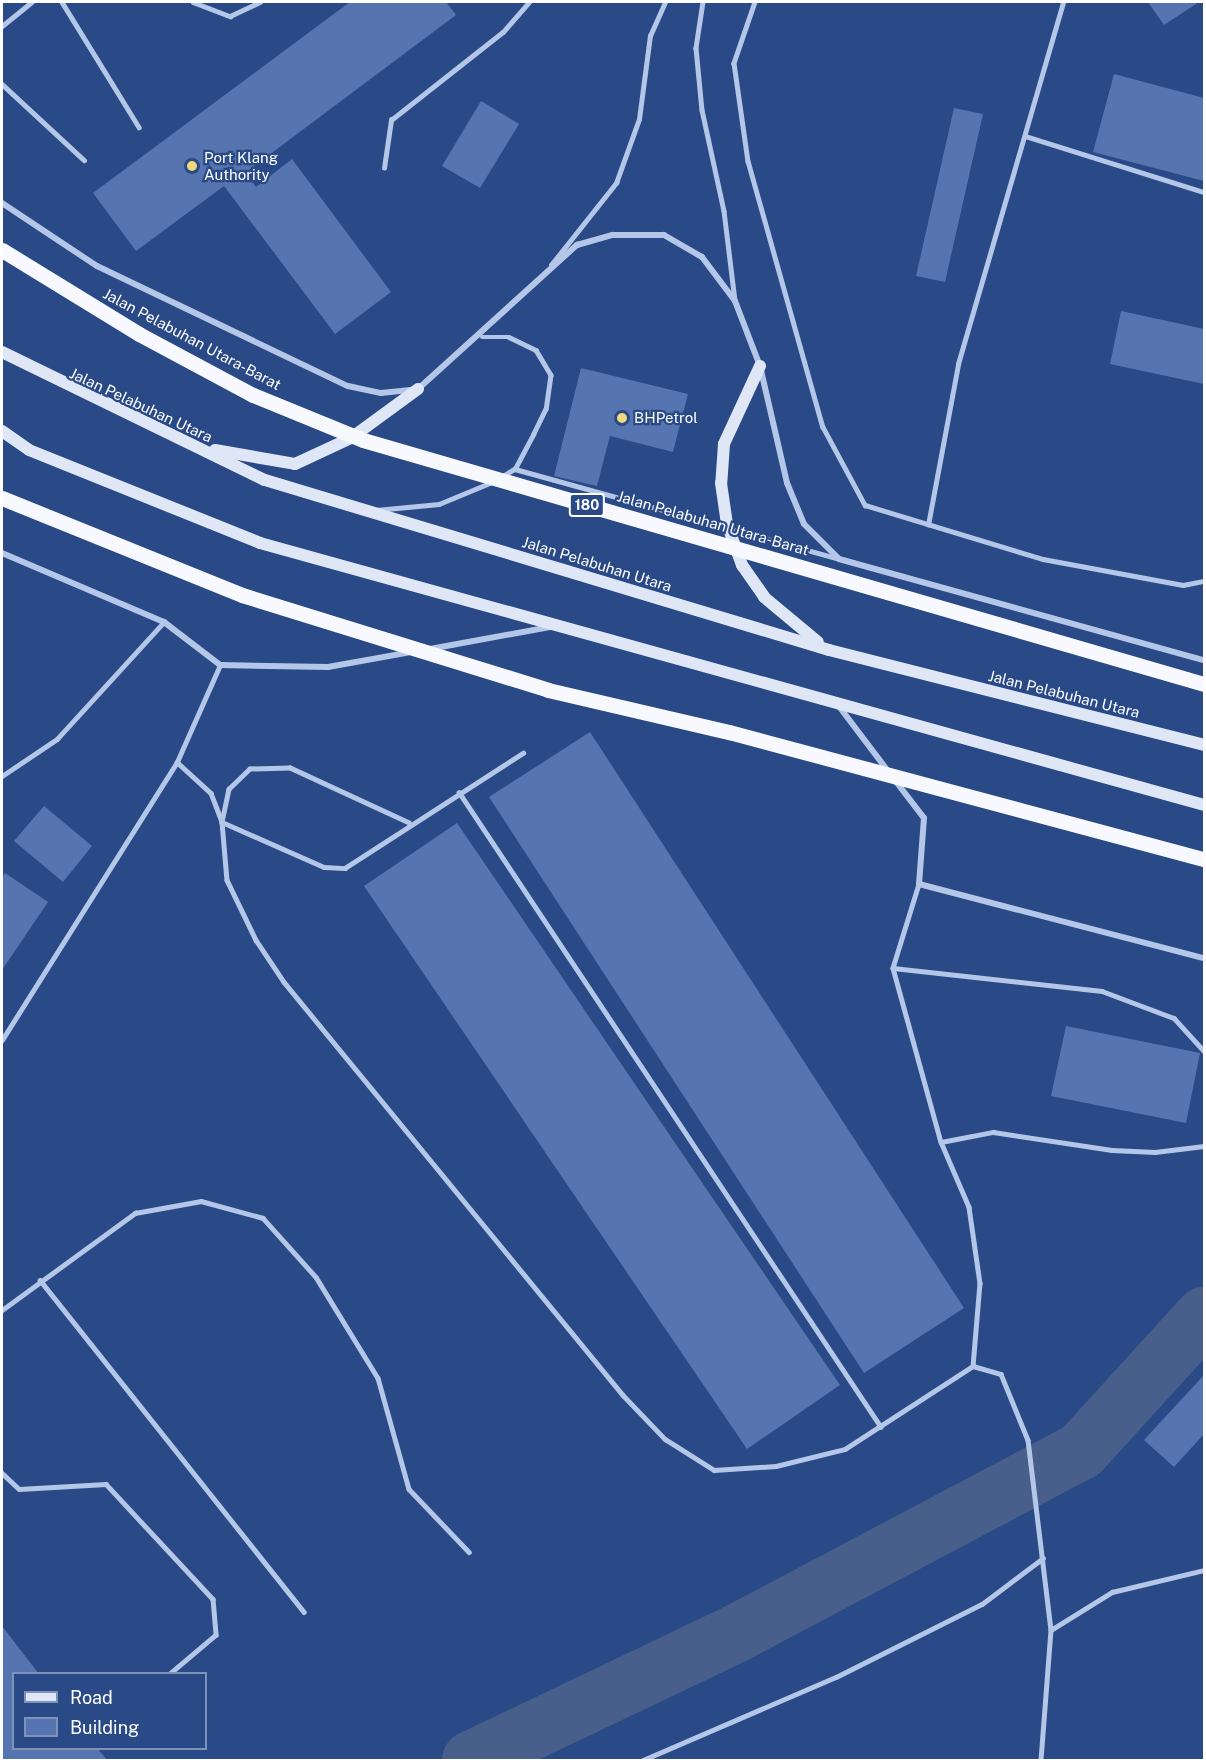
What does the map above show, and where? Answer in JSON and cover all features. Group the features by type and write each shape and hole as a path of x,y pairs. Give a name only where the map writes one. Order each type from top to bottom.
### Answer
{"main road":[{"name":"Jalan Pelabuhan Utara-Barat","path":"2,250 139,334 253,395 363,440 1204,684"},
{"name":"Jalan Pelabuhan Utara","path":"2,352 76,393 265,480 829,650 1204,745"},
{"path":"760,366 724,444 721,483 727,524 742,565 764,597 829,650"},
{"path":"160,432 229,454 295,464 351,438 418,389"},
{"path":"2,431 29,450 260,543 550,627 1204,805"},
{"path":"2,498 242,595 548,690 729,732 1204,859"}],"street":[{"path":"2,203 96,266 348,386 381,393 418,389 482,337 550,267 577,246 613,235 664,236 702,257 735,301 760,366 787,483 804,524 839,559 1204,660"},
{"path":"2,553 164,622 220,665 328,667 550,627"},
{"path":"838,705 924,819 919,884 1204,958"}],"lane":[{"path":"2,26 32,2"},
{"path":"62,2 139,128"},
{"path":"194,2 230,16 260,2"},
{"path":"384,168 392,120 503,32 529,2"},
{"path":"550,267 616,183 639,118 650,36 665,2"},
{"path":"703,2 696,48 702,110 724,211 735,301"},
{"path":"755,2 734,63 748,161 823,428 865,505 1043,559 1183,585 1204,581"},
{"path":"928,525 958,364 1063,2"},
{"path":"2,84 84,160"},
{"path":"1024,136 1204,192"},
{"path":"368,510 418,508 471,495 515,468 546,409 551,375 536,350 509,337 482,337"},
{"path":"515,468 596,495 727,524 839,559"},
{"path":"2,776 57,739 164,622"},
{"path":"2,1040 3,1033 177,762 220,665"},
{"path":"222,822 324,867 345,868 409,823 523,753"},
{"path":"177,762 211,793 222,822 227,880 284,982 665,1439 714,1470 776,1466 845,1449 973,1366 1001,1374 1028,1440 1051,1630 1041,1761"},
{"path":"222,822 229,789 250,769 290,768 409,823"},
{"path":"459,792 881,1427"},
{"path":"919,884 894,968 941,1142 969,1207 979,1272 973,1366"},
{"path":"894,968 1102,991 1174,1018 1204,1051"},
{"path":"941,1142 993,1132 1112,1150 1155,1152 1204,1146"},
{"path":"2,1310 40,1280 135,1213 201,1201 263,1218 316,1277 378,1378 409,1489 469,1552"},
{"path":"40,1280 304,1612"},
{"path":"2,1473 19,1489 106,1484 213,1599 216,1635 172,1672"},
{"path":"643,1761 836,1677 982,1604 1043,1558"},
{"path":"1051,1630 1112,1592 1204,1570"}],"building":[{"name":"Port Klang Authority","path":"350,2 446,2 456,15 245,173 256,187 292,159 391,292 335,334 224,186 136,251 93,193"},
{"path":"1148,2 1199,2 1164,25"},
{"path":"1114,74 1204,98 1204,181 1093,152"},
{"path":"481,101 519,124 480,188 442,166"},
{"path":"954,108 983,114 945,282 916,276"},
{"path":"1121,311 1204,329 1204,384 1110,364"},
{"path":"581,368 688,394 673,452 610,436 597,486 554,476"},
{"path":"590,732 964,1308 864,1373 489,797"},
{"path":"44,806 92,846 63,882 14,841"},
{"path":"457,823 840,1385 747,1449 364,886"},
{"path":"5,873 48,902 2,970 2,878"},
{"path":"1066,1026 1200,1053 1186,1123 1051,1096"},
{"path":"1204,1375 1204,1434 1174,1467 1144,1440"},
{"path":"2,1626 37,1672 12,1672 12,1750 99,1750 107,1760 2,1760"}],"waterway":[{"path":"471,1760 737,1633 1081,1451 1204,1316"}],"place":[{"name":"Port Klang Authority","path":"192,166"},
{"name":"BHPetrol","path":"622,418"}]}
